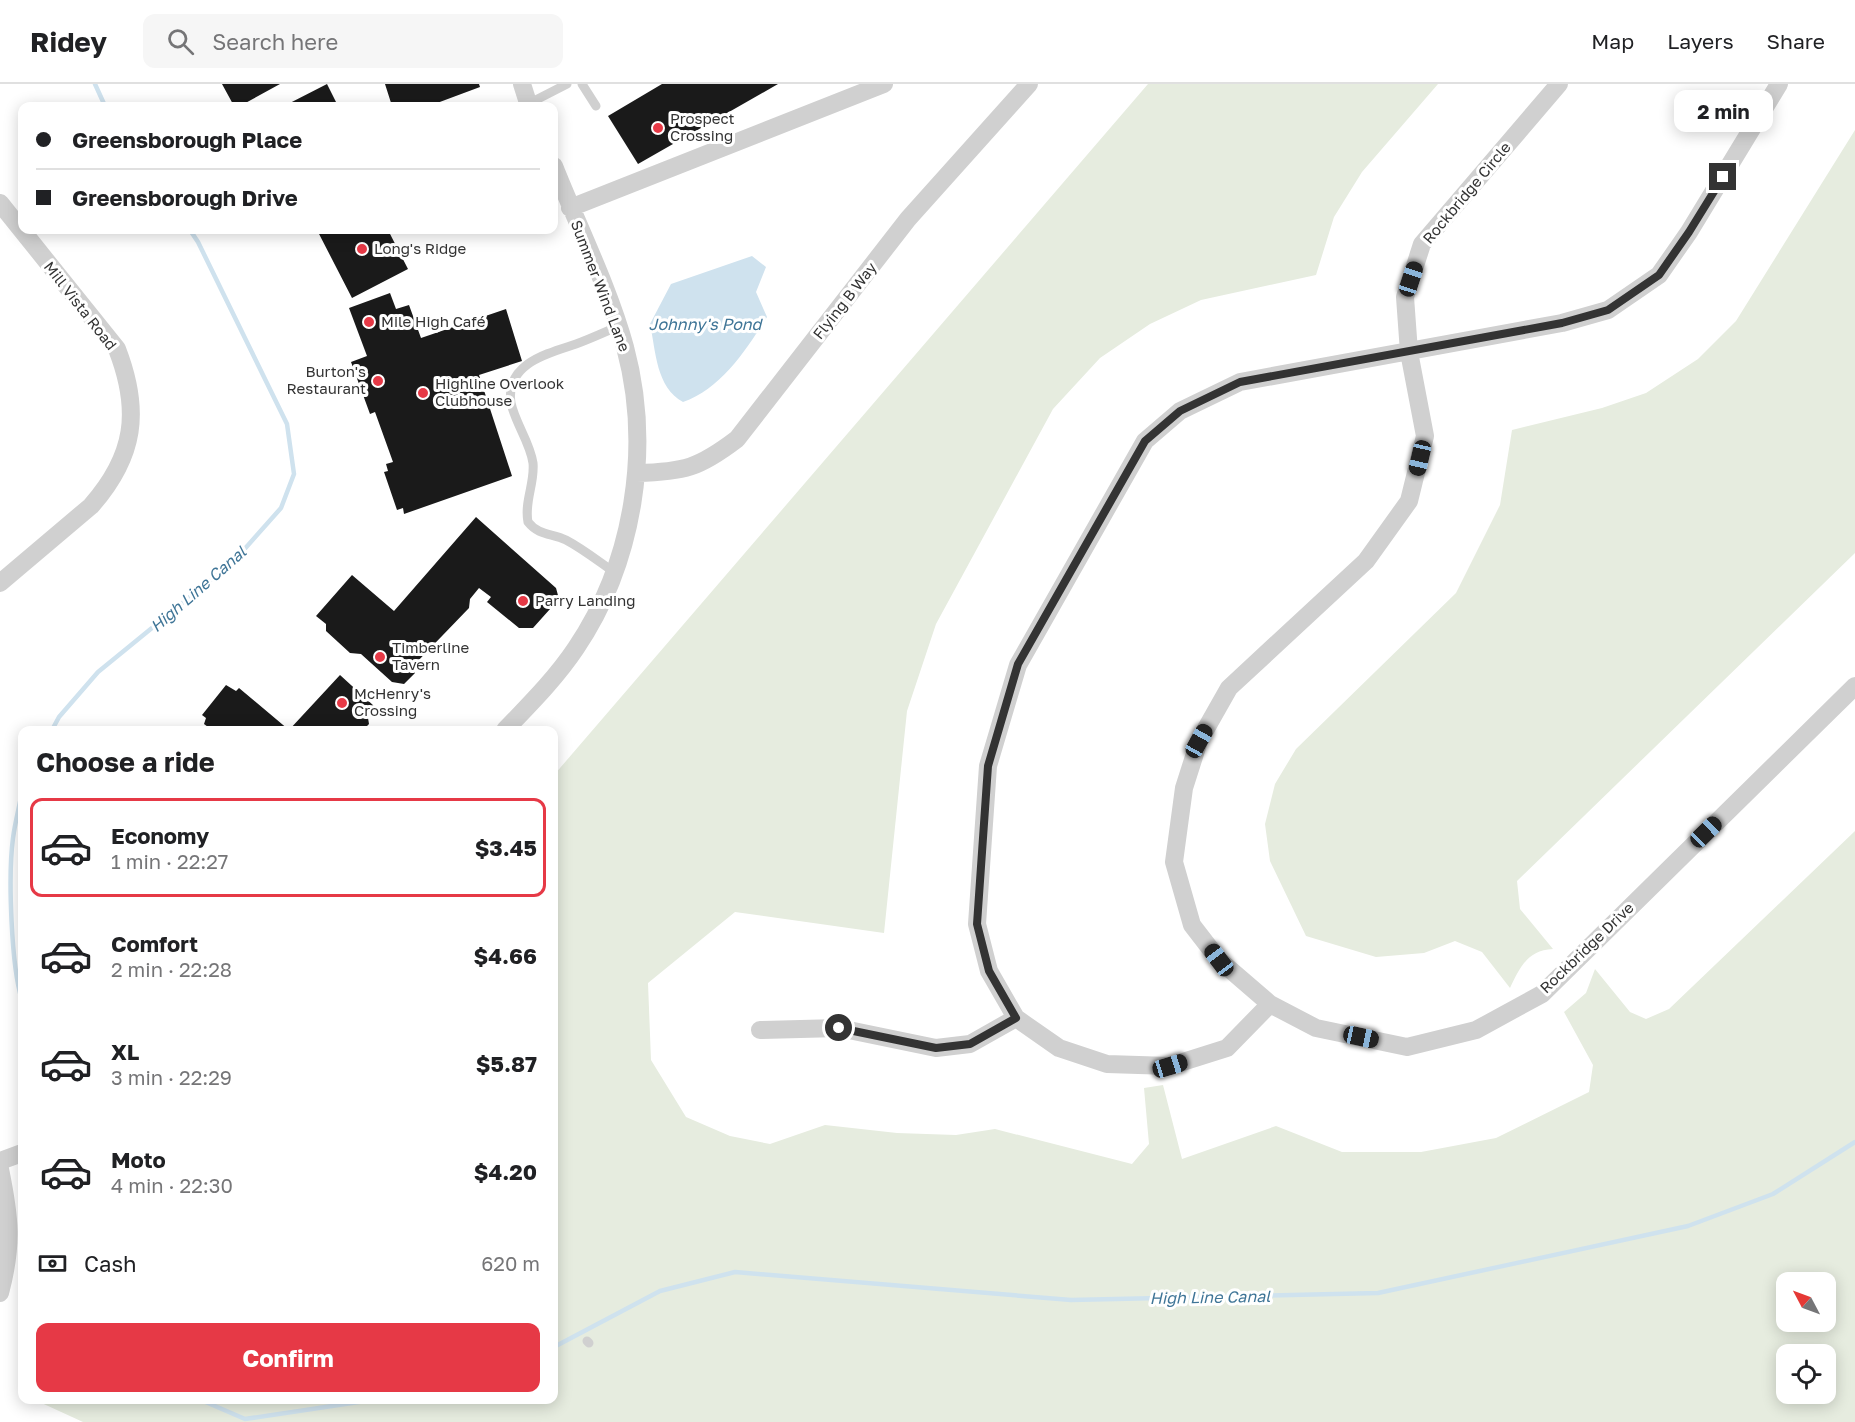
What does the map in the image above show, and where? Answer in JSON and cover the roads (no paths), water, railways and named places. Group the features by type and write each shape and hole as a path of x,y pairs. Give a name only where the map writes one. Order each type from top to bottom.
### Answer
{"street":[{"path":"522,84 528,102"},
{"path":"570,208 884,84"},
{"name":"Flying B Way","path":"637,473 688,470 715,456 737,439 908,219 1029,84"},
{"name":"Rockbridge Circle","path":"1409,352 1405,297 1422,244 1559,84"},
{"path":"1270,1004 1227,1048 1170,1066 1107,1064 1059,1048 1016,1018 989,971 977,924 988,766 1018,664 1145,441 1180,411 1240,382 1562,323 1608,310 1659,275 1689,232 1779,84"},
{"name":"Summer Wind Lane","path":"509,726 554,678 577,648 614,572 625,538 637,473 638,422 633,380 619,326 558,176"},
{"name":"Mill Vista Road","path":"0,204 18,226"},
{"name":"Mill Vista Road","path":"0,583 91,506 103,493 118,470 132,421 126,373 117,349 24,234"},
{"name":"Rockbridge Drive","path":"1409,352 1425,436 1409,501 1366,561 1229,688 1199,741 1184,788 1174,862 1192,925 1219,960 1270,1004 1316,1028 1407,1047 1476,1030 1542,994 1855,686"},
{"path":"760,1030 839,1028 936,1048 970,1044 1016,1018"},
{"path":"0,1161 18,1154"},
{"path":"0,1169 8,1207 10,1239 0,1293"}],"lane":[{"path":"534,102 567,84"},
{"path":"582,84 596,106"},
{"path":"614,572 577,546 563,538 542,534 528,522 526,512 533,464 511,403 516,380 526,365 554,350 576,344 619,326"}],"water":[{"name":"Johnny's Pond","path":"752,256 766,267 756,292 767,317 741,355 721,378 697,396 683,402 667,387 662,378 650,324 671,284"}],"waterway":[{"name":"High Line Canal","path":"95,84 103,102"},
{"name":"High Line Canal","path":"54,726 59,717 98,672 234,561 281,508 294,474 287,424 193,234"},
{"name":"High Line Canal","path":"18,812 13,838 11,897 18,985"},
{"name":"High Line Canal","path":"558,1345 660,1291 735,1272 1071,1300 1378,1293 1688,1226 1773,1194 1855,1142"},
{"name":"High Line Canal","path":"210,1404 245,1419 345,1404"}],"place":[{"name":"Prospect Crossing","path":"658,128"},
{"name":"Long's Ridge","path":"362,249"},
{"name":"Mile High Café","path":"369,322"},
{"name":"Burton's Restaurant","path":"378,381"},
{"name":"Highline Overlook Clubhouse","path":"423,393"},
{"name":"Parry Landing","path":"523,601"},
{"name":"Timberline Tavern","path":"380,657"},
{"name":"McHenry's Crossing","path":"342,703"}]}
